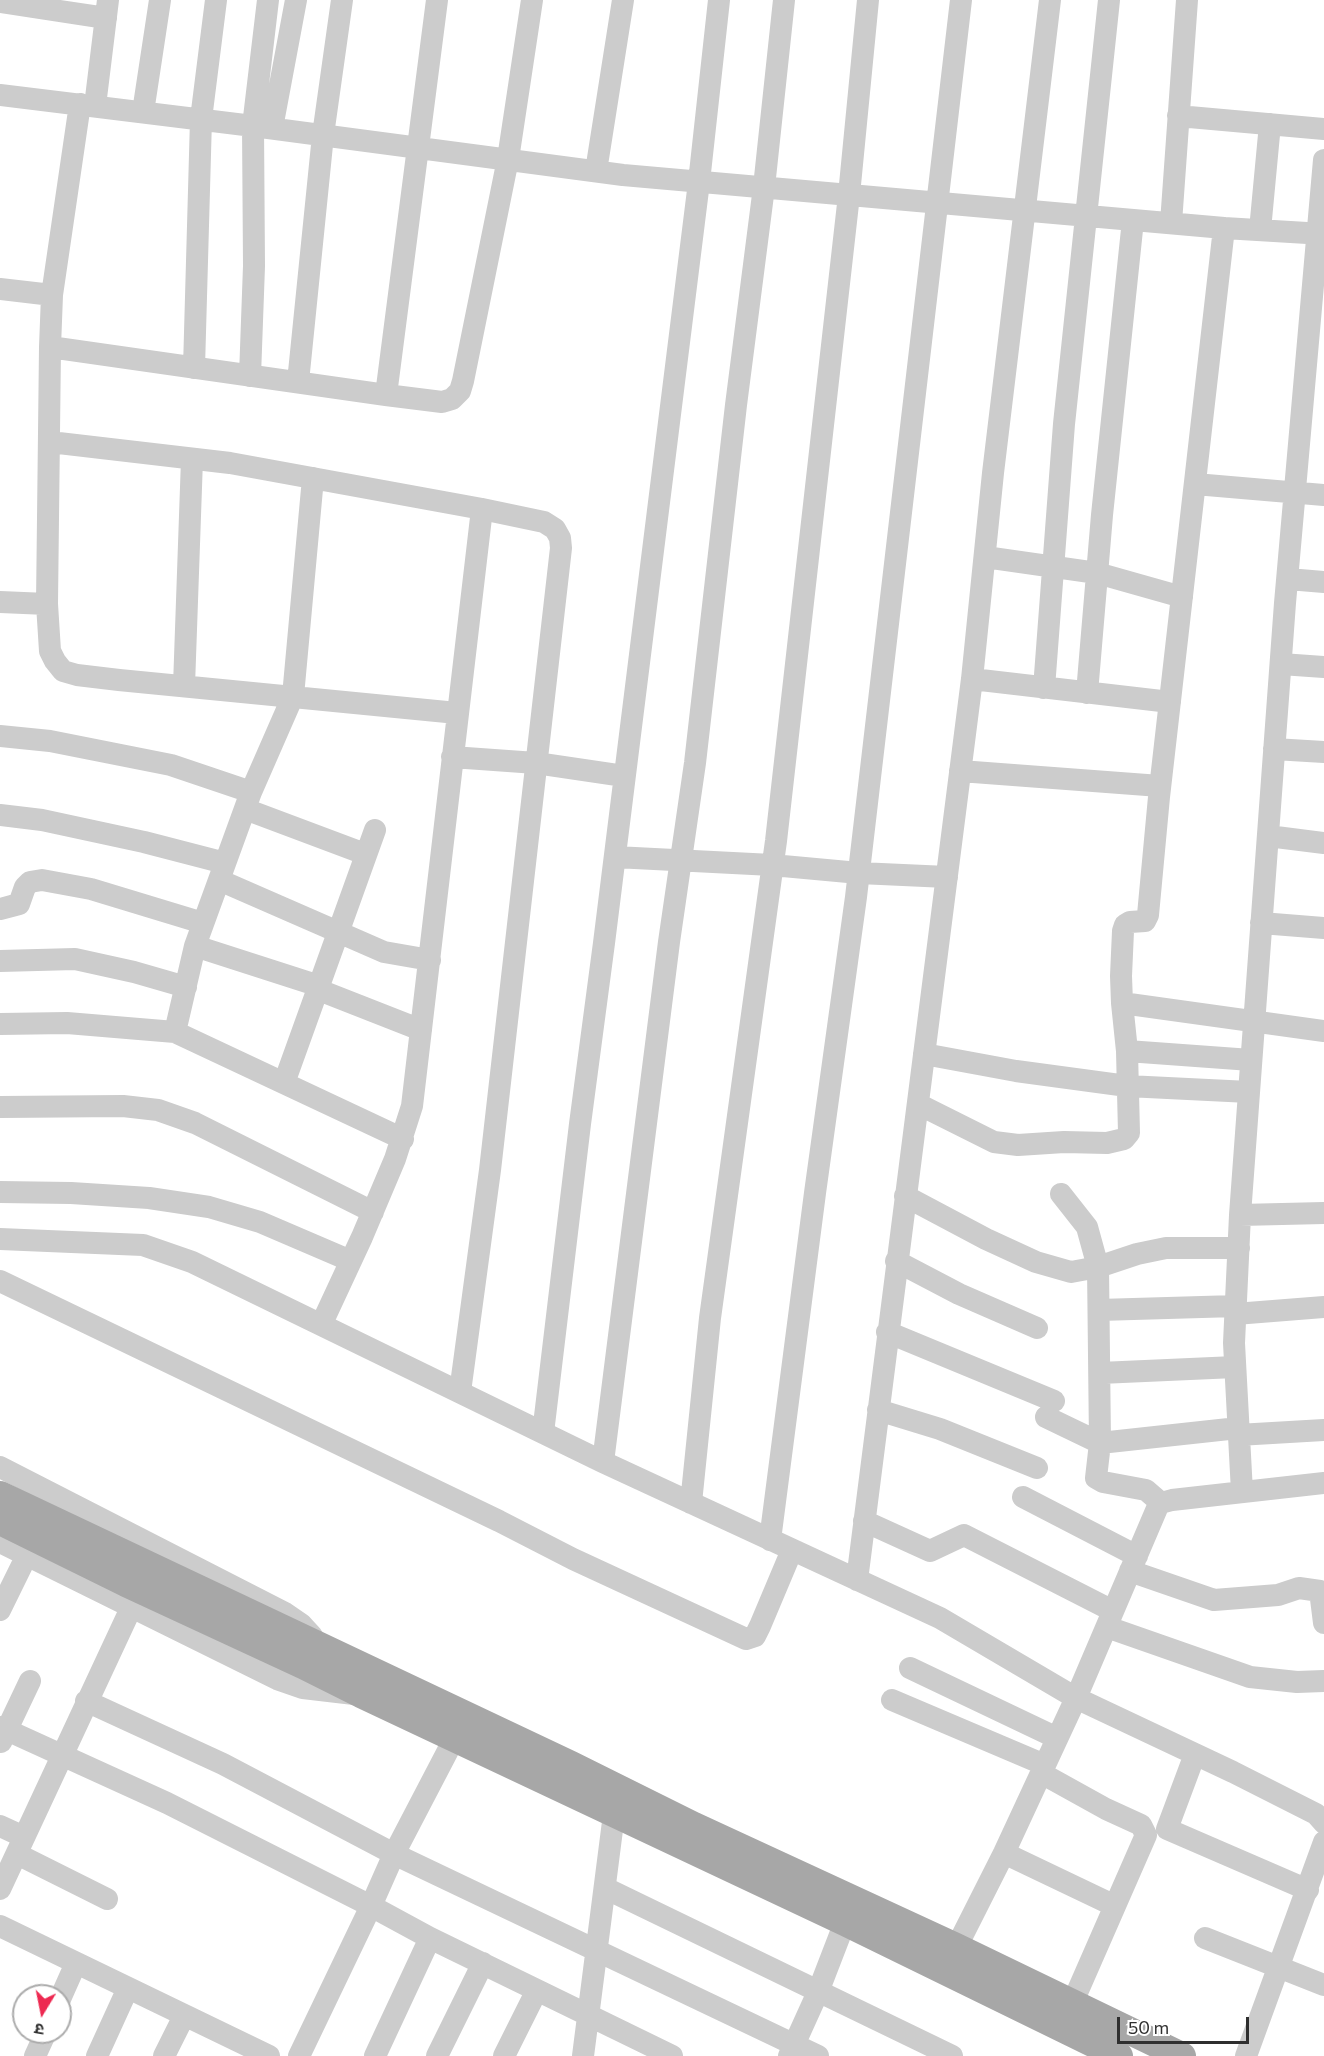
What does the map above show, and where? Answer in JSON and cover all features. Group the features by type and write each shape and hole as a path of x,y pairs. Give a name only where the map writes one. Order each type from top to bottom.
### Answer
{"main road":[{"path":"0,1495 618,1802 950,1959 1102,2052"},
{"path":"0,1521 126,1583 312,1652 361,1695 454,1739 618,1802 845,1922 1072,2004 1182,2056"}],"street":[{"path":"143,112 160,0"},
{"path":"194,368 201,119 216,0"},
{"path":"250,376 268,0"},
{"path":"263,127 296,0"},
{"path":"298,382 323,135 342,0"},
{"path":"386,395 437,0"},
{"path":"50,347 386,395 442,402 452,399 460,391 507,159 532,0"},
{"path":"596,171 623,0"},
{"path":"543,1433 699,182 719,0"},
{"path":"603,1462 695,763 736,405 764,187 784,0"},
{"path":"691,1503 710,1318 772,865 849,195 868,0"},
{"path":"770,1540 813,1204 859,873 961,0"},
{"path":"856,1580 972,679 1050,0"},
{"path":"1044,688 1064,424 1109,0"},
{"path":"1171,223 1187,0"},
{"path":"0,2 107,9 52,295 47,604 50,651 55,661 63,670 77,675 457,713"},
{"path":"0,95 596,171 699,182 1224,228 1321,234"},
{"path":"1178,116 1324,129"},
{"path":"1260,230 1270,124"},
{"path":"1242,1492 1235,1367 1240,1215 1274,749 1295,494 1321,234 1324,160"},
{"path":"1087,693 1133,220"},
{"path":"918,1104 994,1142 1018,1145 1064,1142 1107,1143 1124,1139 1129,1133 1127,1051 1121,976 1123,931 1125,925 1130,922 1145,921 1148,915 1160,786 1224,228"},
{"path":"0,289 52,295"},
{"path":"50,442 230,463 482,509 544,522 555,529 560,538 561,548 490,1170 460,1392"},
{"path":"184,686 192,459"},
{"path":"175,1032 195,946 203,923 248,801 292,696 313,478"},
{"path":"1195,484 1324,495"},
{"path":"322,1323 373,1212 403,1139 412,1106 482,509"},
{"path":"985,557 1097,573 1182,597"},
{"path":"1288,579 1324,582"},
{"path":"0,602 47,604"},
{"path":"1281,664 1324,667"},
{"path":"972,679 1170,702"},
{"path":"0,736 50,741 171,765 365,854"},
{"path":"1274,749 1324,752"},
{"path":"452,757 536,763 624,776"},
{"path":"960,771 1160,786"},
{"path":"0,815 42,820 144,842 222,872 339,934 384,952 430,960"},
{"path":"284,1083 375,830"},
{"path":"1268,836 1324,843"},
{"path":"615,856 946,877"},
{"path":"0,909 19,904 25,887 30,882 42,880 91,889 203,923"},
{"path":"1261,923 1324,928"},
{"path":"195,946 310,982 319,990 421,1030"},
{"path":"0,961 75,959 134,972 186,987"},
{"path":"1122,1003 1324,1031"},
{"path":"0,1024 67,1023 175,1032 403,1139"},
{"path":"1127,1051 1251,1060"},
{"path":"924,1054 1016,1071 1127,1086 1249,1092"},
{"path":"0,1107 123,1106 158,1110 195,1123 373,1212"},
{"path":"0,1192 71,1193 149,1198 209,1207 260,1222 351,1261"},
{"path":"1061,1194 1087,1227 1098,1267 1100,1443 1096,1478 1103,1482 1146,1490 1161,1503"},
{"path":"905,1196 986,1239 1036,1262 1071,1272 1166,1248 1239,1248"},
{"path":"1240,1215 1324,1213"},
{"path":"0,1239 143,1245 192,1262 322,1323 603,1462 940,1618 1076,1698 1316,1814 1324,1824"},
{"path":"896,1261 960,1294 1037,1328"},
{"path":"0,1281 573,1559 746,1639 755,1635 760,1626 792,1550"},
{"path":"1099,1310 1236,1310 1324,1307"},
{"path":"887,1332 1050,1409 1100,1443 1238,1431 1324,1430"},
{"path":"1100,1373 1235,1367"},
{"path":"878,1410 940,1429 1037,1468"},
{"path":"0,1467 285,1613 302,1624 312,1652"},
{"path":"950,1959 1004,1853 1058,1738 1158,1506 1161,1503 1324,1483"},
{"path":"1023,1497 1134,1563 1214,1600 1278,1595 1299,1588 1320,1591 1324,1623"},
{"path":"864,1521 930,1551 964,1535 1110,1619 1250,1677 1297,1682 1324,1681"},
{"path":"0,1542 277,1679 303,1688 361,1695"},
{"path":"0,1610 27,1555"},
{"path":"0,1889 132,1606"},
{"path":"910,1668 1058,1738"},
{"path":"30,1681 2,1734 62,1755 167,1803 372,1906 430,1938 672,2056"},
{"path":"892,1700 1043,1769 1106,1809 1141,1825 1145,1830 1144,1841 1072,2004"},
{"path":"86,1701 223,1764 394,1854 596,1950 791,2050 818,2056"},
{"path":"298,2056 372,1906 394,1854 454,1739"},
{"path":"1195,1754 1167,1829 1308,1890"},
{"path":"582,2055 618,1802"},
{"path":"0,1826 20,1846 107,1899"},
{"path":"1246,2056 1324,1842"},
{"path":"1004,1853 1115,1906"},
{"path":"604,1888 952,2056"},
{"path":"791,2050 818,1992 845,1922"},
{"path":"0,1926 184,2016 235,2049 269,2056"},
{"path":"375,2056 430,1938"},
{"path":"1205,1938 1324,1985"},
{"path":"67,1984 76,1963"},
{"path":"437,2056 483,1963"},
{"path":"97,2056 128,1988"},
{"path":"504,2056 537,1990"},
{"path":"164,2056 184,2016"}]}
